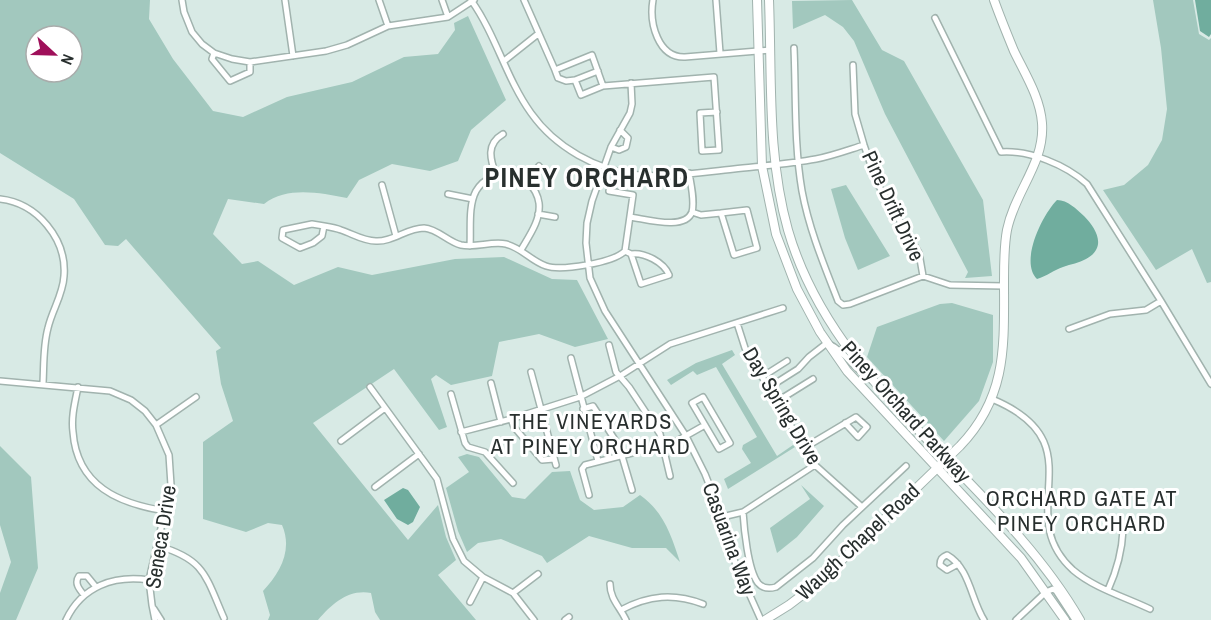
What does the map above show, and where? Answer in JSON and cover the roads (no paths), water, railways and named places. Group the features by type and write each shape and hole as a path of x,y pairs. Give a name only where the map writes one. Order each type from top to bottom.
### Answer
{"street":[{"path":"182,0 192,32 214,53 250,62 326,51 347,45 388,26 456,14 473,1 525,103 546,131 572,151 603,167 638,175 762,166 835,155 864,145"},
{"path":"285,0 293,56"},
{"path":"379,0 388,26"},
{"path":"442,0 447,17"},
{"path":"653,0 653,23 661,45 666,51 680,57 771,50"},
{"path":"716,0 720,53"},
{"name":"Piney Orchard Parkway","path":"757,0 762,166 771,214 787,265 809,312 827,343 855,379 1021,558 1065,620"},
{"name":"Piney Orchard Parkway","path":"770,0 775,164 789,231 808,284 841,340 872,381 1029,547 1059,588 1077,620"},
{"name":"Waugh Chapel Road","path":"763,620 789,605 818,583 974,430 992,399 1004,353 1004,255 1008,227 1017,200 1038,158 1042,130 1040,108 994,0"},
{"path":"526,1 558,78 566,81 575,80 598,71"},
{"path":"935,18 1001,152 1019,153 1038,158 1071,172 1087,184 1211,384"},
{"path":"504,61 538,34"},
{"path":"794,48 798,161 802,191 811,230 838,301 843,305 850,304 923,276 950,285 1004,286"},
{"path":"214,53 212,59 230,81 250,72 250,62"},
{"path":"555,70 592,55 603,86"},
{"name":"Pine Drift Drive","path":"853,65 855,114 864,145 877,183 920,253 923,276"},
{"path":"575,80 581,94 603,86 714,77 717,112 719,150 702,151 700,113 717,112"},
{"path":"611,147 619,150 626,147 628,138 620,130 630,113 631,83"},
{"name":"Casuarina Way","path":"620,130 603,167 587,223 587,264 596,296 686,436 705,474 722,517 735,562 763,620"},
{"path":"496,175 490,160 490,149 496,138 503,134"},
{"path":"527,181 539,166"},
{"path":"470,246 473,199 477,190 486,180 507,173 527,181 535,191 539,202 538,214 532,231 521,249"},
{"path":"630,217 681,223 687,219 692,212 689,173"},
{"path":"382,185 396,236"},
{"path":"324,226 322,236 313,243 300,248 282,238 283,230 312,224 324,226 339,229 374,242 384,241 414,229 425,228 436,231 458,244 470,246 506,244 521,249 547,267 587,264 614,259 628,253 637,253 645,255 667,269 669,275 641,284 628,253 633,195 609,191"},
{"path":"448,194 473,199"},
{"path":"0,199 9,200 33,211 49,225 61,249 64,275 61,294 47,329 43,383"},
{"path":"692,212 701,215 747,210 757,248 734,255 721,213"},
{"path":"538,214 555,217"},
{"path":"1068,329 1110,314 1146,310 1161,301"},
{"path":"461,432 580,397 620,376 670,344 783,308"},
{"name":"Day Spring Drive","path":"737,323 745,348 815,465 862,507"},
{"path":"768,388 798,369 827,343 840,349 854,368 872,381"},
{"path":"609,345 616,372 629,387 660,434 670,476"},
{"path":"571,358 598,461"},
{"path":"762,377 787,361"},
{"path":"511,419 514,427 542,460 555,462 531,372"},
{"path":"776,402 813,379"},
{"name":"Seneca Drive","path":"0,381 43,383 110,391 130,400 145,411 156,425 170,455 171,485 149,580 155,620"},
{"path":"491,383 501,422"},
{"path":"78,387 73,415 73,433 76,452 84,468 95,483 120,500 133,505 166,511"},
{"path":"370,387 437,479 453,539 464,561 483,577 513,593 530,619"},
{"path":"452,394 463,440 468,447 484,452 513,483"},
{"path":"156,425 196,397"},
{"path":"703,397 730,443 719,449 705,425 692,403 703,397"},
{"path":"992,399 1012,408 1028,419 1045,442 1050,469 1047,521 1058,551 1072,569 1081,576 1150,609"},
{"path":"583,409 593,406 619,446 632,490"},
{"path":"341,441 385,408"},
{"path":"804,448 845,423"},
{"path":"589,495 582,469 585,465 675,442 705,425"},
{"path":"375,487 418,454"},
{"path":"722,517 743,512 815,465"},
{"path":"743,512 744,536 757,582 771,589 813,558 906,466"},
{"path":"1108,590 1120,558 1123,530"},
{"path":"158,546 184,554 200,567 224,618"},
{"path":"958,564 966,576 977,609 984,620"},
{"path":"513,593 538,574"},
{"path":"84,595 77,586 79,576 87,576 96,587"},
{"path":"470,602 483,577"},
{"path":"66,620 84,595 96,587 109,581 123,579 149,580"},
{"path":"609,584 612,599 626,620"},
{"path":"1016,620 1046,592 1053,589 1077,620"},
{"path":"621,610 635,603 661,596 675,596 703,604"},
{"name":"Seneca Drive","path":"152,605 161,620"}],"district":[{"name":"PINEY ORCHARD","path":"587,178"},
{"name":"THE VINEYARDS AT PINEY ORCHARD","path":"591,434"},
{"name":"ORCHARD GATE AT PINEY ORCHARD","path":"1082,510"}]}
